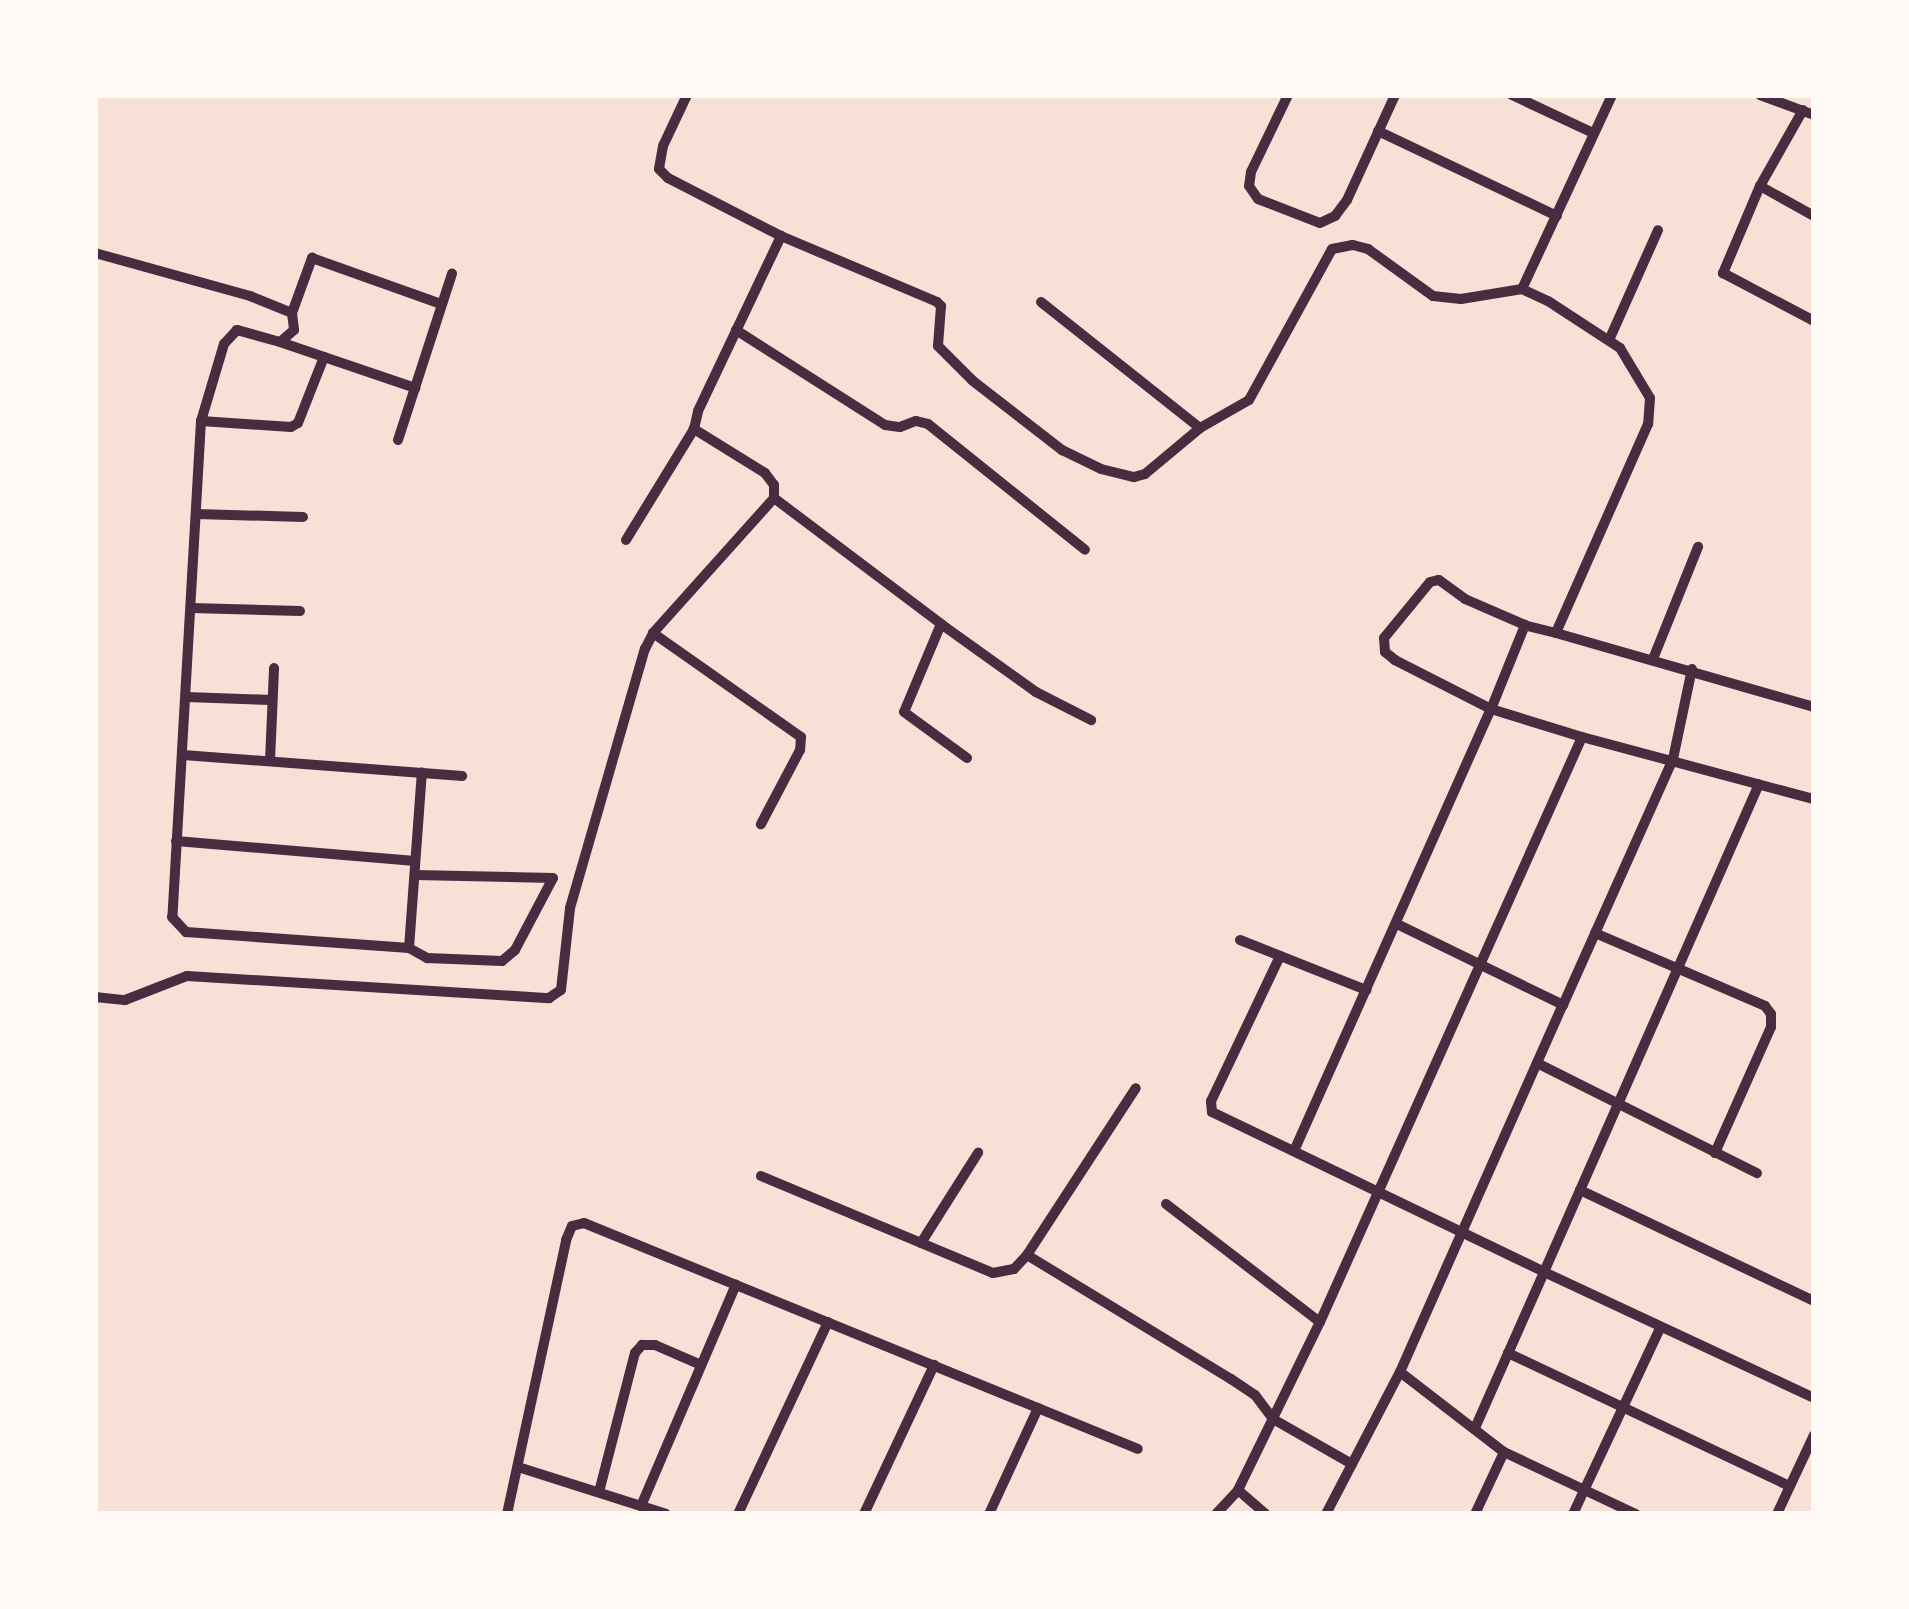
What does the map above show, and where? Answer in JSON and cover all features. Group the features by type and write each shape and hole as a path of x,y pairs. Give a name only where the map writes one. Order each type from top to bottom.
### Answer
{"street":[{"path":"686,95 663,146 659,168 668,178 781,236 937,302 941,306 941,350 1014,416 1083,461 1118,474 1145,474 1200,428 1249,400 1332,249 1354,245 1368,249 1432,296 1461,299 1522,290 1610,338 1650,398 1648,424 1556,632"},
{"path":"1288,95 1251,172 1249,186 1258,199 1320,223 1335,216 1395,95"},
{"path":"1512,95 1592,134"},
{"path":"1522,290 1612,95"},
{"path":"1760,95 1808,112 1760,186 1723,273 1814,321"},
{"path":"1378,131 1557,216"},
{"path":"1760,186 1814,216"},
{"path":"1610,338 1658,230"},
{"path":"626,540 694,428 781,236"},
{"path":"95,253 250,296 292,312"},
{"path":"280,342 294,330 292,312 312,258 441,304"},
{"path":"398,440 452,274"},
{"path":"1040,302 1200,428"},
{"path":"414,875 552,878 516,950 502,962 427,958 410,948 186,932 172,917 201,422 224,344 237,330 415,388"},
{"path":"736,330 885,425 900,427 916,420 928,424 1085,550"},
{"path":"201,422 291,427 303,417 324,356"},
{"path":"95,997 124,1000 188,976 548,998 557,995 565,982 570,908 653,632 774,498 774,485 765,473 694,428"},
{"path":"774,498 1036,692 1092,720"},
{"path":"196,514 303,517"},
{"path":"1653,659 1698,547"},
{"path":"1814,707 1525,625 1465,598 1439,580 1430,582 1384,638 1384,652 1394,660 1492,709 1814,799"},
{"path":"191,608 300,611"},
{"path":"941,624 904,712 967,758"},
{"path":"1294,1152 1492,709 1525,625"},
{"path":"653,632 801,737 800,750 761,824"},
{"path":"270,760 274,668"},
{"path":"1326,1514 1400,1372 1673,759 1692,670"},
{"path":"186,697 272,700"},
{"path":"1216,1514 1238,1490 1320,1322 1582,737"},
{"path":"182,755 462,776"},
{"path":"410,948 422,772"},
{"path":"1474,1428 1760,784"},
{"path":"176,841 414,860"},
{"path":"1397,924 1563,1006"},
{"path":"1595,933 1764,1006 1771,1014 1771,1028 1715,1153"},
{"path":"1240,940 1366,990"},
{"path":"1280,956 1211,1102 1212,1112 1814,1398"},
{"path":"1537,1063 1756,1174"},
{"path":"761,1176 992,1273 1014,1269 1136,1088"},
{"path":"921,1243 978,1153"},
{"path":"1580,1190 1814,1301"},
{"path":"1166,1204 1320,1322"},
{"path":"508,1514 572,1226 598,1227 1138,1449"},
{"path":"1027,1255 1231,1379 1254,1395 1273,1419 1352,1464"},
{"path":"640,1506 736,1284"},
{"path":"738,1514 828,1322"},
{"path":"1573,1514 1660,1328"},
{"path":"599,1492 635,1353 642,1345 655,1344 701,1365"},
{"path":"1508,1353 1789,1486"},
{"path":"864,1514 934,1365"},
{"path":"1400,1372 1504,1452 1636,1514"},
{"path":"989,1514 1038,1408"},
{"path":"1777,1514 1814,1435"},
{"path":"1475,1514 1504,1452"},
{"path":"518,1467 666,1514"},
{"path":"1238,1490 1266,1514"}]}
